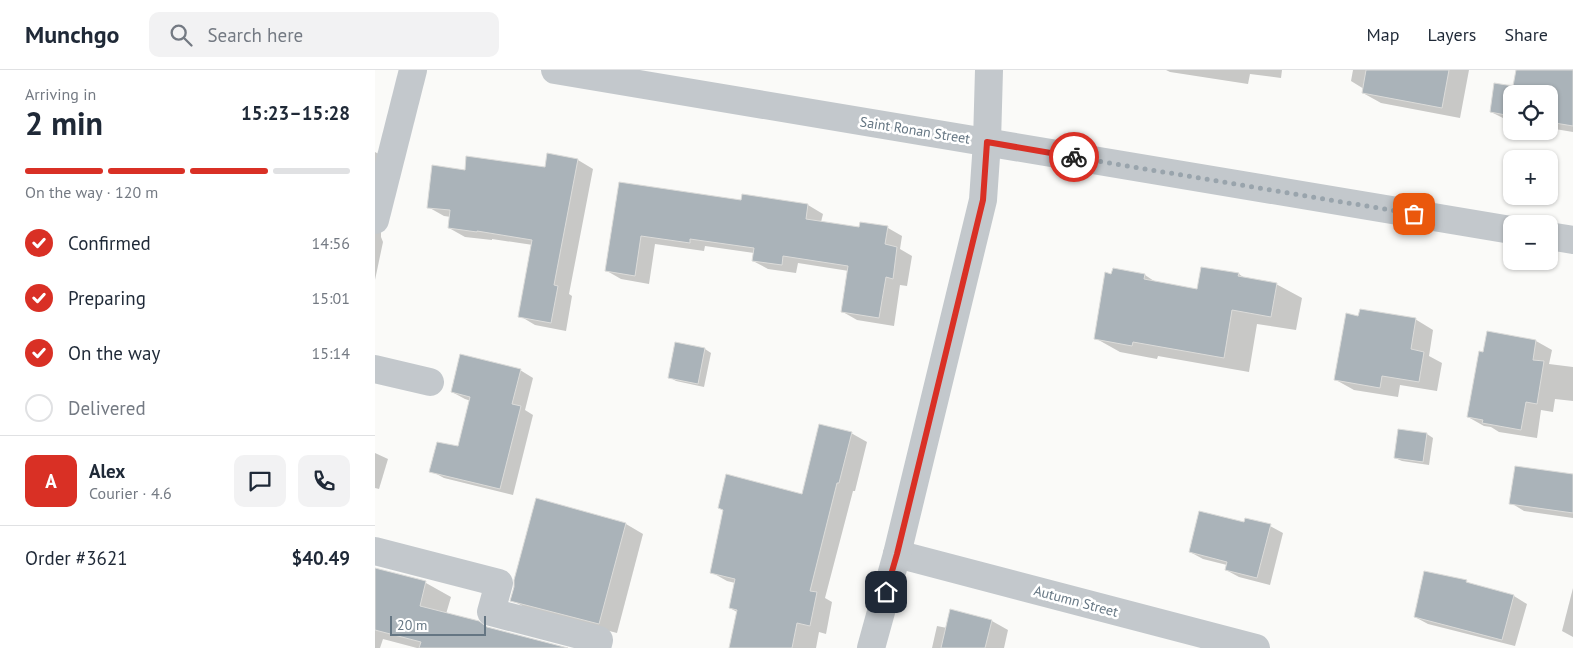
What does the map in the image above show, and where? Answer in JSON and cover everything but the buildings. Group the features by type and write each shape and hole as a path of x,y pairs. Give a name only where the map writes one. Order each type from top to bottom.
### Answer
{"street":[{"path":"375,220 413,70"},
{"name":"Saint Ronan Street","path":"555,70 1503,229"},
{"path":"871,648 897,554 983,200 989,70"},
{"path":"1558,238 1573,240"},
{"path":"375,369 429,382"},
{"path":"375,551 499,583 491,612 599,640 597,648"},
{"name":"Autumn Street","path":"897,554 1256,648"}],"way so far":[{"path":"1074,157 1414,214"}],"route":[{"path":"886,592 897,554 983,200 987,142 1074,157"}]}
